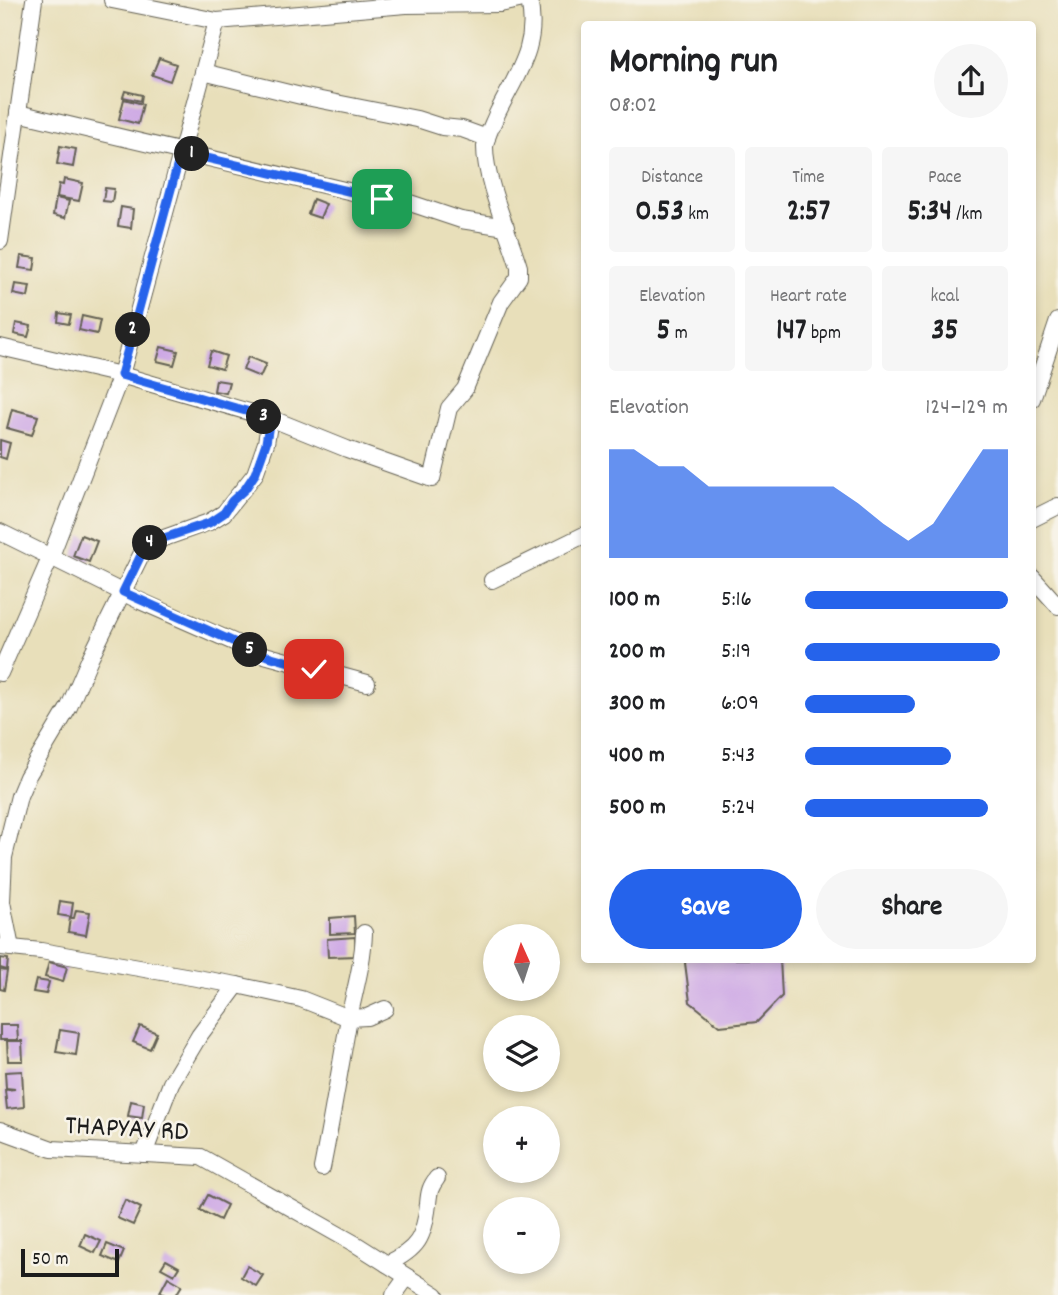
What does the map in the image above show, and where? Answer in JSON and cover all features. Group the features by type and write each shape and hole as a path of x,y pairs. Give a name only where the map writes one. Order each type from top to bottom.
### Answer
{"street":[{"path":"0,241 34,0"},
{"path":"112,0 217,21 406,5 500,4 519,0"},
{"path":"0,347 121,375 270,418 432,479 449,408 465,389 501,302 519,277 519,267 491,182 485,147 503,99 513,86 530,44 533,16 529,0"},
{"path":"0,673 51,556 121,375 217,21"},
{"path":"203,72 301,96 417,119 442,127 463,129 487,138"},
{"path":"18,113 382,199 398,199 461,220 506,227"},
{"path":"1036,387 1058,321"},
{"path":"270,418 266,443 255,474 224,513 209,523 149,543 142,553 69,707 27,776 19,796 4,857 2,902 6,947 237,985 301,999 349,1018 367,1017 385,1009"},
{"path":"1036,517 1058,506"},
{"path":"0,532 123,592 261,654 367,683"},
{"path":"492,580 581,536"},
{"path":"1036,581 1058,606"},
{"path":"322,1168 337,1100 349,1018 363,959 364,933"},
{"path":"144,1154 171,1083 199,1036 237,985"},
{"name":"THAPYAY RD","path":"0,1130 52,1149 201,1157 357,1245 436,1295"},
{"path":"387,1264 408,1254 422,1234 429,1188 437,1178"},
{"path":"394,1295 407,1277"}],"building":[{"path":"159,58 176,64 170,81 152,75"},
{"path":"125,91 142,95 141,101 123,97"},
{"path":"124,99 143,104 138,124 119,119"},
{"path":"60,146 76,149 73,167 57,164"},
{"path":"64,179 83,183 79,201 57,197 59,184 63,185"},
{"path":"105,188 114,189 112,202 103,201"},
{"path":"56,198 69,201 65,218 53,215"},
{"path":"313,199 326,204 320,218 308,214"},
{"path":"121,207 133,209 131,228 118,226"},
{"path":"21,256 36,258 34,270 19,268"},
{"path":"15,284 30,286 28,297 13,294"},
{"path":"59,313 71,315 69,324 58,322"},
{"path":"82,316 100,320 97,334 79,330"},
{"path":"16,323 31,326 28,337 14,334"},
{"path":"161,347 178,351 174,365 157,361"},
{"path":"211,351 226,356 222,369 207,365"},
{"path":"248,357 266,364 260,377 243,370"},
{"path":"216,380 229,382 226,393 214,391"},
{"path":"12,409 38,416 32,435 7,428"},
{"path":"0,440 10,443 6,459 0,457"},
{"path":"81,535 97,541 89,562 73,556"},
{"path":"60,901 73,903 71,917 58,915"},
{"path":"76,910 90,912 86,935 68,932 70,918 74,918"},
{"path":"354,916 355,933 330,934 330,918"},
{"path":"355,937 356,956 328,957 327,939"},
{"path":"0,958 8,959 7,970 0,968"},
{"path":"49,962 67,967 63,982 45,977"},
{"path":"685,963 780,963 782,996 757,1022 720,1026 690,1002"},
{"path":"0,970 7,971 4,990 0,989"},
{"path":"36,980 49,982 46,994 33,992"},
{"path":"0,1025 17,1025 18,1040 0,1040"},
{"path":"140,1026 157,1033 150,1049 133,1042"},
{"path":"60,1030 79,1033 76,1055 56,1052"},
{"path":"7,1041 22,1041 23,1061 8,1061"},
{"path":"22,1071 24,1107 7,1109 5,1090 15,1089 6,1088 5,1072"},
{"path":"131,1101 144,1104 142,1118 128,1116"},
{"path":"208,1195 227,1205 220,1220 200,1210"},
{"path":"125,1200 141,1208 133,1225 117,1218"},
{"path":"85,1234 101,1241 95,1253 80,1246"},
{"path":"107,1244 124,1251 119,1263 102,1256"},
{"path":"166,1260 179,1267 174,1275 161,1268"},
{"path":"247,1266 263,1275 256,1286 241,1277"},
{"path":"168,1277 182,1285 176,1295 160,1292"}],"route":[{"path":"314,669 261,654 123,592 149,543 209,523 224,513 245,489 255,474 266,443 270,418 121,375 181,152 382,199"}]}
